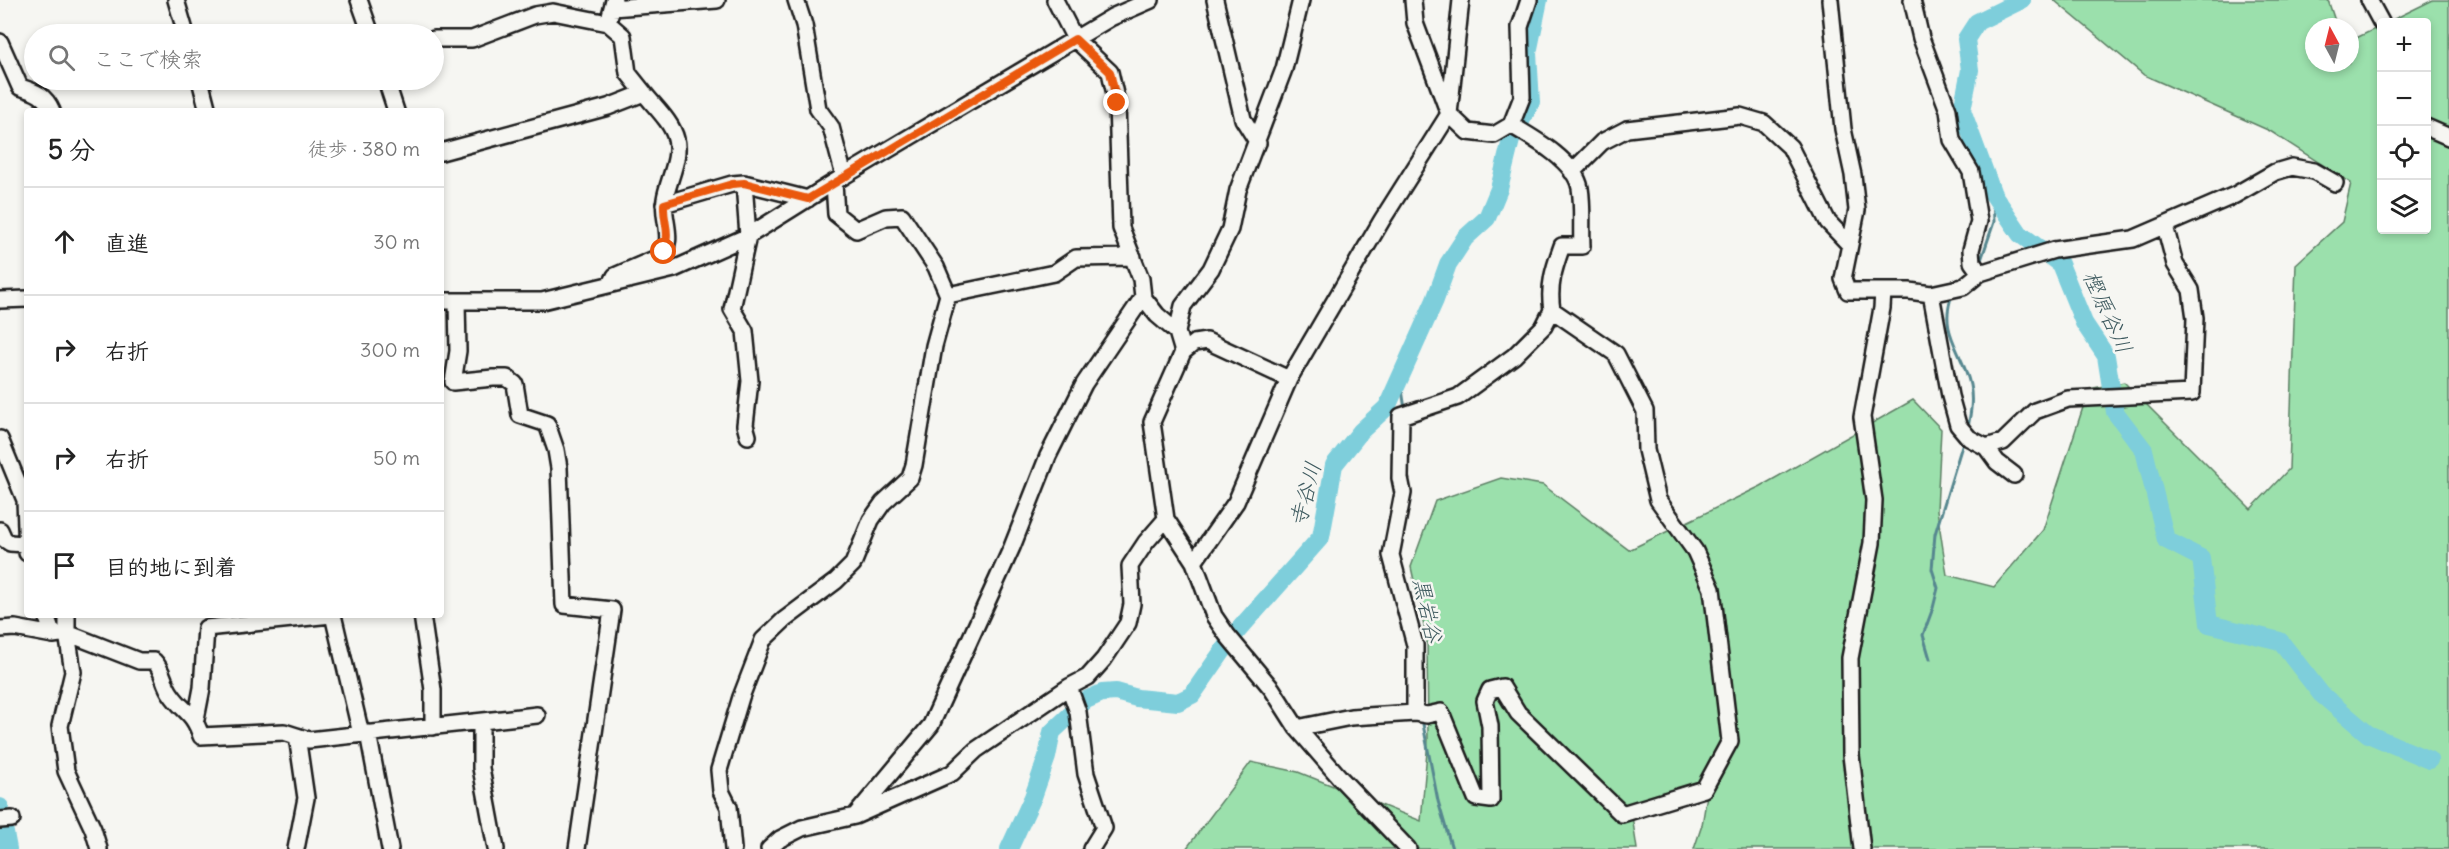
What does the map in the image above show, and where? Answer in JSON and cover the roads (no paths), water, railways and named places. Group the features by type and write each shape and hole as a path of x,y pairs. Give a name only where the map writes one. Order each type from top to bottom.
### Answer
{"street":[{"path":"176,0 183,24"},
{"path":"359,0 367,24"},
{"path":"444,39 472,39 535,15 553,12 611,10 717,0"},
{"path":"733,849 729,807 721,791 719,770 755,659 763,640 784,620 836,581 853,564 871,520 883,503 910,478 934,346 948,295 936,267 902,216 886,217 856,230 836,213 839,180 831,127 818,110 804,25 796,0"},
{"path":"1055,0 1075,39 1110,72 1117,103 1121,228 1141,279 1143,297 1157,315 1177,332"},
{"path":"444,301 542,301 674,269 748,236 1112,17 1151,0"},
{"path":"1215,0 1243,119 1258,143"},
{"path":"1183,352 1177,332 1183,306 1211,269 1230,229 1238,190 1258,143 1284,69 1301,0"},
{"path":"1413,0 1415,23 1449,114 1468,132 1494,135 1518,129 1543,143 1572,172 1580,187 1582,246 1562,246 1552,275 1549,294 1552,310 1544,326 1514,356 1458,397 1407,414 1400,478 1403,494 1391,555 1415,645 1419,714"},
{"path":"1194,562 1236,502 1289,379 1382,220 1449,114 1461,0"},
{"path":"1518,129 1522,98 1520,27 1529,0"},
{"path":"1830,0 1843,129 1853,175 1857,210 1843,279 1848,291 1931,294 1957,288 1976,268 2133,239 2235,195 2275,172 2292,167 2314,171 2335,183"},
{"path":"1912,0 1921,38 1948,110 1952,140 1971,172 1979,221 1971,250 1976,268"},
{"path":"2369,0 2379,18"},
{"path":"610,286 615,276 664,252 669,230 664,204 674,165 676,139 664,117 628,73 623,36 611,10"},
{"path":"0,42 20,87 24,88"},
{"path":"30,90 47,99 51,108"},
{"path":"203,90 207,108"},
{"path":"389,90 395,108"},
{"path":"444,151 608,107 644,93"},
{"path":"1572,172 1602,142 1627,129 1740,116 1764,123 1790,147 1828,222 1850,244"},
{"path":"2431,129 2449,137"},
{"path":"664,204 732,184 744,183 808,199"},
{"path":"744,183 748,236 732,309 745,331 750,381 745,425 748,436"},
{"path":"1986,447 2003,442 2035,411 2068,399 2192,393 2195,318 2191,290 2175,264 2165,226"},
{"path":"948,295 1054,273 1076,258 1133,257"},
{"path":"1862,849 1851,755 1850,658 1872,543 1874,500 1862,417 1882,308 1883,291"},
{"path":"1931,294 1950,396 1958,425 1966,435 1986,447 1997,462 2014,475"},
{"path":"855,816 931,725 1012,547 1053,446 1084,384 1143,297"},
{"path":"0,300 24,302"},
{"path":"457,302 458,351 453,382 507,378 515,384 520,414 547,424 556,450 559,468 564,605 612,610 577,849"},
{"path":"1297,728 1351,717 1441,712 1476,798 1491,800 1490,726 1485,701 1490,690 1502,687 1518,713 1622,814 1704,789 1730,741 1712,589 1695,551 1658,500 1646,450 1646,411 1617,354 1552,310"},
{"path":"1289,379 1207,341 1194,343 1183,352 1152,422 1166,519 1194,562 1214,616 1230,639 1272,689 1297,728 1341,779 1408,849"},
{"path":"0,439 24,498"},
{"path":"769,849 780,839 802,828 855,816 952,773 976,750 1069,687 1088,677 1104,659 1128,623 1132,604 1130,566 1146,542 1166,519"},
{"path":"0,530 4,539 24,548"},
{"path":"48,618 60,634 73,672 60,726 66,771 93,829 99,849"},
{"path":"60,634 66,618"},
{"path":"303,618 206,628 202,688 196,719 201,736 284,732 309,740 537,715"},
{"path":"333,618 364,734 390,849"},
{"path":"422,618 433,690 433,727"},
{"path":"0,629 15,628 60,634 140,661 154,661 161,668 170,693 196,719"},
{"path":"1069,687 1077,708 1086,774 1104,828 1091,849"},
{"path":"481,722 481,768 496,849"},
{"path":"296,849 306,798 297,736"}],"waterway":[{"name":"寺谷川","path":"1009,849 1033,797 1047,757 1052,732 1086,700 1102,693 1116,692 1137,698 1178,702 1192,695 1234,635 1321,537 1334,465 1361,431 1387,407 1435,300 1448,264 1465,238 1487,218 1499,189 1511,140 1531,102 1528,53 1539,0"},
{"name":"樫原谷川","path":"2022,0 1977,22 1966,39 1970,70 1962,110 1993,194 2020,234 2060,264 2084,323 2106,356 2115,412 2144,450 2166,540 2201,558 2209,624 2280,641 2321,694 2368,734 2429,760"},
{"path":"1980,263 1994,222 1993,194"},
{"path":"1952,295 1948,308 1950,331 1967,373 1971,390 1968,427"},
{"name":"黒岩谷","path":"1400,377 1405,409"},
{"path":"1930,659 1923,635 1938,588 1932,569 1935,534 1964,439"},
{"name":"黒岩谷","path":"1401,545 1411,493 1408,481"},
{"name":"黒岩谷","path":"1422,719 1438,801 1452,849"},
{"path":"0,807 8,849"}]}
